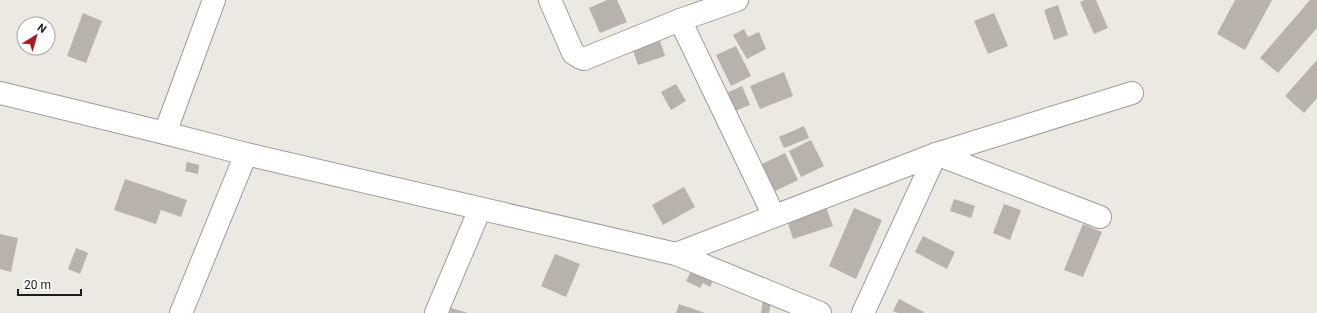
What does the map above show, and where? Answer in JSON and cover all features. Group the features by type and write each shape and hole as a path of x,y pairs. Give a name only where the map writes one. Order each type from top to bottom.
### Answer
{"street":[{"path":"164,133 214,0"},
{"path":"550,0 573,52 584,59 680,20 737,0"},
{"path":"680,20 774,216"},
{"path":"0,93 246,154 676,254 820,313"},
{"path":"676,254 936,154 1132,93"},
{"path":"181,313 246,154"},
{"path":"936,154 1100,217"},
{"path":"863,313 936,154"},
{"path":"436,313 480,209"}],"building":[{"path":"607,0 617,0 627,22 600,33 589,8"},
{"path":"1085,0 1096,0 1108,28 1094,34 1080,2"},
{"path":"1235,0 1272,0 1245,50 1217,34"},
{"path":"1310,0 1317,0 1317,28 1278,73 1260,58"},
{"path":"1058,5 1068,35 1054,40 1044,10"},
{"path":"83,13 102,21 86,63 67,56"},
{"path":"994,13 1008,46 988,54 974,21"},
{"path":"744,29 748,37 759,32 766,49 747,59 733,35"},
{"path":"660,41 665,56 638,65 633,50"},
{"path":"736,46 751,76 731,86 716,55"},
{"path":"1317,60 1317,98 1304,113 1285,96"},
{"path":"784,72 793,96 760,109 750,86"},
{"path":"676,84 686,101 671,110 661,92"},
{"path":"742,86 750,105 730,113 722,95"},
{"path":"804,126 809,138 784,148 779,137"},
{"path":"811,140 824,166 801,177 789,151"},
{"path":"785,153 798,180 773,192 760,165"},
{"path":"187,162 199,165 198,174 185,171"},
{"path":"125,179 187,200 181,217 161,210 156,224 114,210"},
{"path":"684,187 695,207 663,225 652,205"},
{"path":"954,199 975,206 971,218 950,211"},
{"path":"1004,204 1021,210 1010,240 993,233"},
{"path":"826,207 833,226 793,239 787,220"},
{"path":"854,208 882,220 856,279 829,266"},
{"path":"1083,224 1102,232 1083,277 1064,270"},
{"path":"0,234 18,238 11,272 0,269"},
{"path":"923,236 955,252 947,269 915,252"},
{"path":"76,248 88,253 80,274 68,269"},
{"path":"555,254 580,264 566,297 541,286"},
{"path":"695,264 716,275 710,287 703,283 700,288 686,281"},
{"path":"899,299 924,312 898,313 893,311"},
{"path":"763,301 771,302 769,313 761,313"},
{"path":"679,304 705,313 676,313"},
{"path":"451,308 468,313 450,313"}]}
